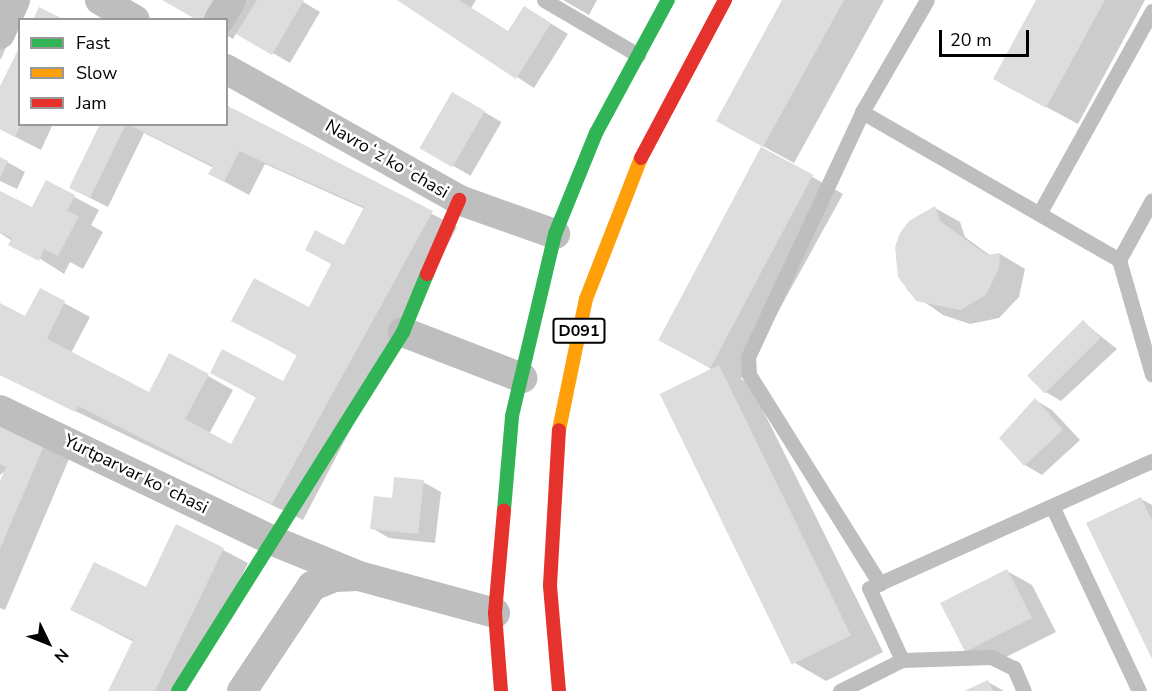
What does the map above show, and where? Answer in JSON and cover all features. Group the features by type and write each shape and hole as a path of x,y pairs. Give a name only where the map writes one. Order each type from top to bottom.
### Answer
{"main road":[{"name":"D091","path":"501,691 495,613 510,437 555,234 596,133 668,0"},
{"name":"D091","path":"559,691 550,585 559,444 586,299 611,226 643,153 725,0"},
{"path":"178,691 403,332 459,200"},
{"path":"510,437 559,444"}],"street":[{"path":"0,34 15,0"},
{"path":"100,0 132,18"},
{"path":"220,18 231,0"},
{"name":"Navroʻz koʻchasi","path":"228,70 459,200 555,234"},
{"path":"403,332 522,378"},
{"name":"Yurtparvar koʻchasi","path":"0,410 271,540 359,576"},
{"path":"242,691 312,586 334,577 359,576 495,613"}],"lane":[{"path":"544,0 638,56"},
{"path":"880,584 749,374 748,357 862,112 927,0"},
{"path":"1040,212 1152,11"},
{"path":"862,112 1040,212 1119,260 1152,374"},
{"path":"1119,260 1152,200"},
{"path":"902,660 869,588 1152,461"},
{"path":"1052,506 1139,691"},
{"path":"840,691 856,687 902,660 991,657 1014,668 1024,691"}],"building":[{"path":"162,0 222,0 212,18 194,18"},
{"path":"257,0 304,0 272,55 236,34"},
{"path":"397,0 459,0 508,31 524,6 551,23 516,79"},
{"path":"782,0 844,0 763,147 716,121"},
{"path":"1036,0 1105,0 1046,108 993,79"},
{"path":"39,7 61,18 34,18"},
{"path":"18,50 18,126 20,126 15,137 0,129 0,86"},
{"path":"452,92 485,111 452,167 420,148"},
{"path":"228,106 433,211 272,504 78,406 75,412 0,375 0,303 25,316 40,288 65,301 47,339 149,392 169,353 209,374 185,419 231,444 256,397 210,373 222,349 283,381 297,355 231,321 254,278 309,307 331,264 305,250 315,230 344,245 364,207 239,151 224,182 208,174 213,166 131,126 228,126"},
{"path":"99,126 125,126 90,198 69,188"},
{"path":"761,147 813,175 710,368 658,340"},
{"path":"0,157 8,161 0,178"},
{"path":"46,180 75,195 67,211 79,216 58,256 44,249 39,261 8,245 12,238 0,232 0,191 32,207"},
{"path":"935,206 940,221 987,255 1000,253 999,268 986,295 960,310 916,301 898,277 895,247 900,233 909,221"},
{"path":"1083,320 1101,338 1045,394 1027,376"},
{"path":"719,365 851,636 792,664 660,394"},
{"path":"1035,398 1063,430 1024,466 999,438"},
{"path":"0,424 45,443 0,549 0,481 6,467 0,464"},
{"path":"394,477 424,480 418,534 370,529 374,496 392,498"},
{"path":"1141,497 1152,520 1152,659 1086,523"},
{"path":"176,524 224,548 155,691 108,691 133,640 70,610 94,562 146,587"},
{"path":"1007,569 1032,618 965,652 940,603"},
{"path":"988,680 993,691 964,691"}],"traffic: fast":[{"path":"504,510 512,416 555,234 596,133 668,0"},
{"path":"178,691 403,332 427,274"}],"traffic: slow":[{"path":"559,430 586,299 641,158"}],"traffic: jam":[{"path":"641,158 725,0"},
{"path":"427,274 459,200"},
{"path":"559,430 550,585 559,691"},
{"path":"501,691 495,613 504,510"}]}
